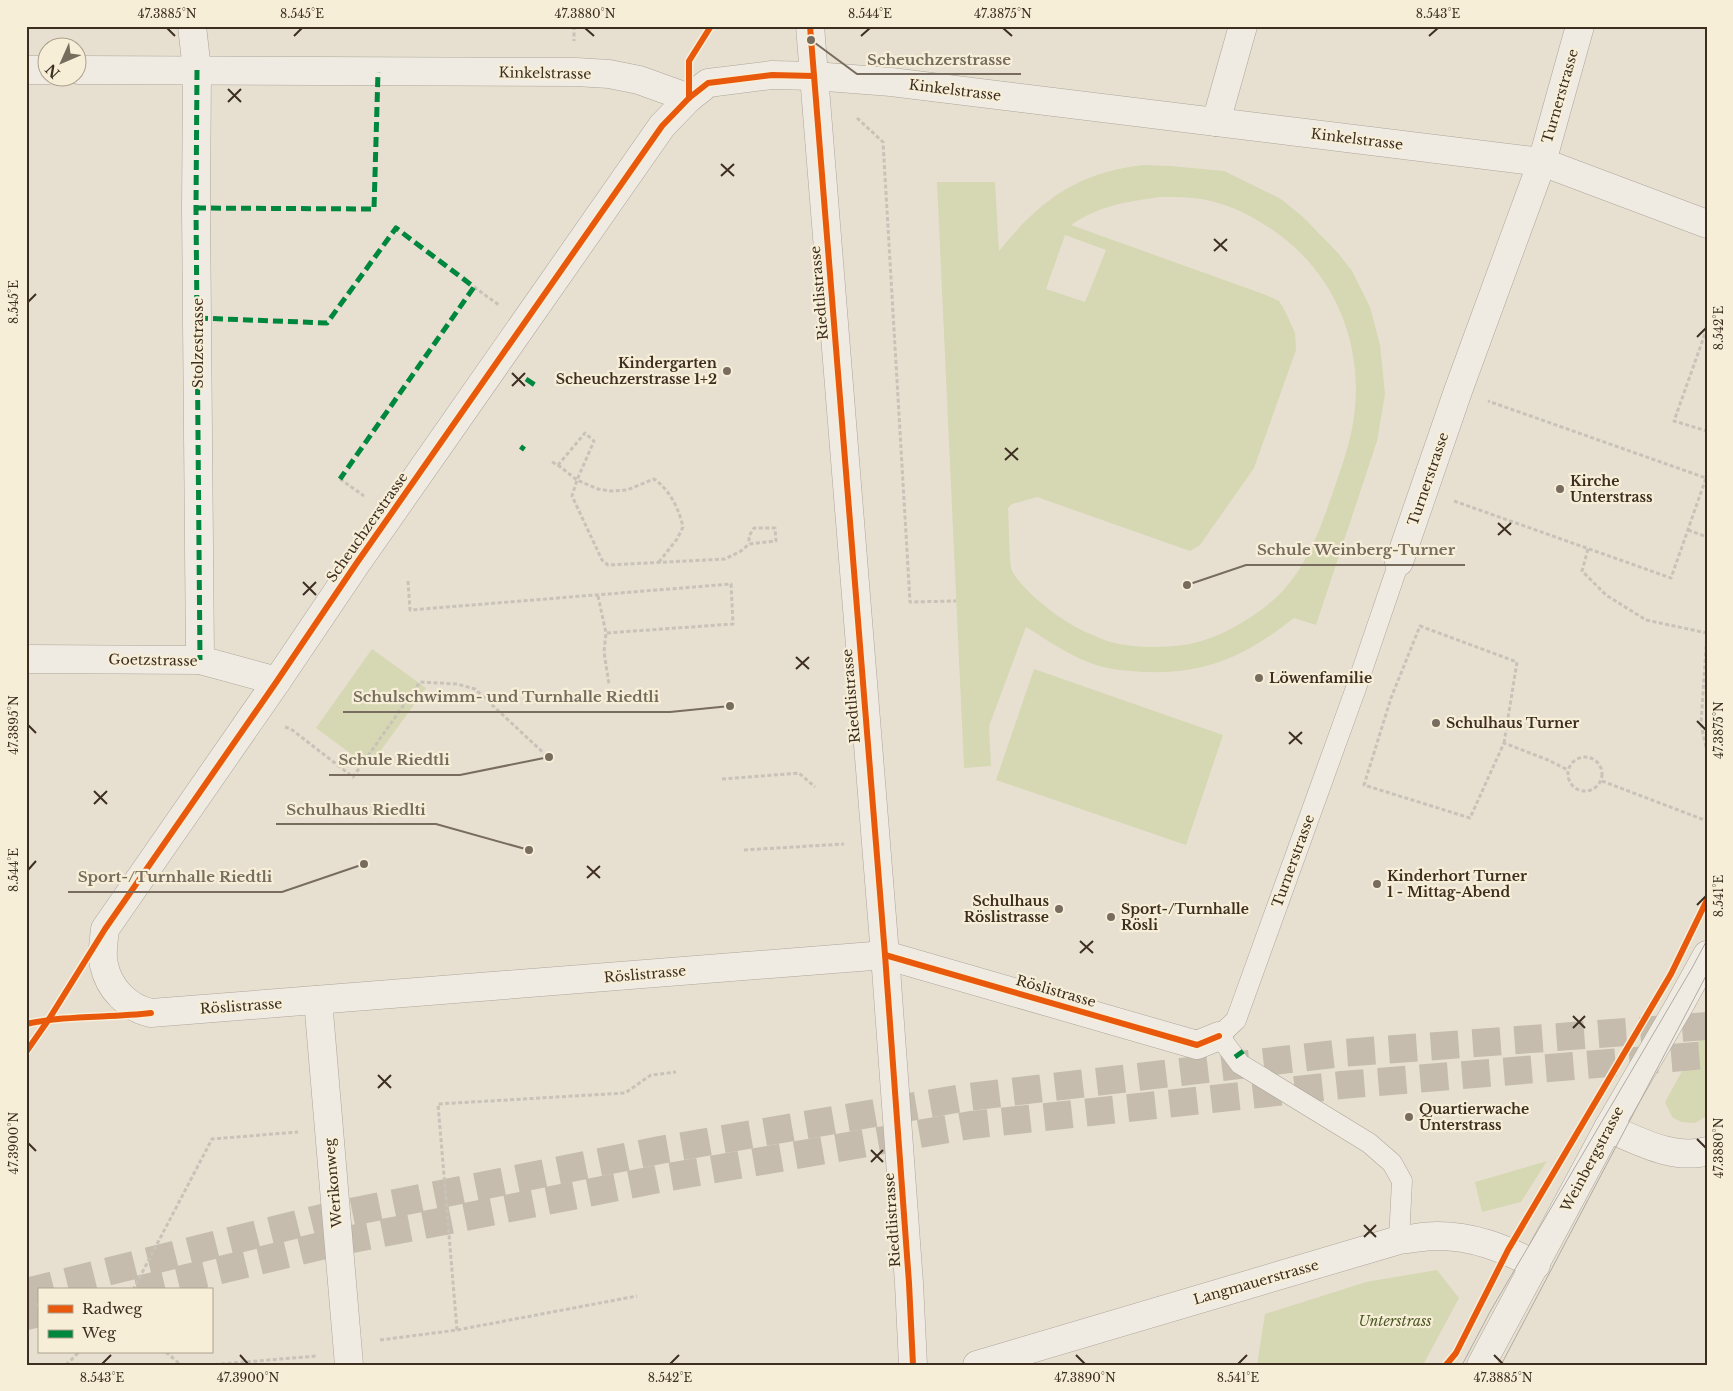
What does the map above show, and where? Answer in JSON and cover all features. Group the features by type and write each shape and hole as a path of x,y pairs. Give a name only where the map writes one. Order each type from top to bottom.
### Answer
{"street":[{"name":"Stolzestrasse","path":"192,26 197,70 196,208 200,660"},
{"name":"Riedtlistrasse","path":"810,26 885,955 913,1365"},
{"path":"1216,122 1243,26"},
{"name":"Turnerstrasse","path":"1399,562 1458,391 1542,162 1580,26"},
{"name":"Kinkelstrasse","path":"88,70 576,72 609,74 639,80 689,98 708,84 772,75 891,82 1542,162 1707,224"},
{"name":"Scheuchzerstrasse","path":"105,929 356,564 662,126 689,98"},
{"name":"Goetzstrasse","path":"26,659 200,660 277,681"},
{"name":"Röslistrasse","path":"105,929 103,963 108,978 126,1002 138,1010 151,1013 885,955 1197,1045 1219,1036"},
{"name":"Weinbergstrasse","path":"1481,1365 1608,1128 1707,955"},
{"name":"Werikonweg","path":"318,1000 348,1355"},
{"path":"1608,1128 1665,1151 1697,1154 1707,1151"},
{"name":"Langmauerstrasse","path":"990,1363 1399,1240 1436,1236 1471,1238 1508,1250 1536,1265"}],"lane":[{"name":"Turnerstrasse","path":"1219,1036 1236,1020 1399,562"},
{"path":"1219,1036 1240,1064 1369,1143 1392,1163 1402,1181 1399,1240"}],"path":[{"path":"574,26 575,47"},
{"path":"857,118 883,142 910,602 956,601"},
{"path":"474,287 502,306"},
{"path":"1707,328 1674,421 1707,432"},
{"path":"1452,501 1671,578 1688,530 1706,478 1487,401"},
{"path":"558,465 585,433 594,441 572,496 602,560 608,565 725,559 741,551 749,544 776,541 774,528 754,528 749,536 749,544"},
{"path":"552,462 577,480 598,489 611,491 627,490 654,479 662,484 676,505 683,527 677,539 659,562"},
{"path":"340,479 368,499"},
{"path":"1688,530 1707,537"},
{"path":"1588,549 1582,571 1606,595 1646,620 1707,633 1701,724 1707,752"},
{"path":"408,581 410,610 731,584 733,624 606,633"},
{"path":"598,596 606,633 604,652 609,684"},
{"path":"1420,626 1517,662 1504,743 1470,818 1364,785 1391,698 1420,626"},
{"path":"285,727 291,729 353,777 420,682 457,684 474,689 550,758"},
{"path":"1504,743 1568,770"},
{"path":"1585,756 1596,760 1602,769 1602,781 1597,788 1589,792 1580,791 1573,786 1568,778 1568,770 1575,760 1585,756"},
{"path":"722,779 799,773 815,787"},
{"path":"1602,781 1707,821"},
{"path":"744,850 844,844"},
{"path":"457,1330 438,1104 625,1093 651,1075 676,1072"},
{"path":"134,1288 212,1139 328,1129"},
{"path":"208,1365 348,1355 457,1330 637,1296"},
{"path":"66,1365 77,1354"},
{"path":"168,1354 181,1365"}],"green space":[{"path":"1144,165 1224,171 1281,199 1303,217 1338,253 1352,271 1370,307 1380,345 1385,394 1377,441 1316,625 1294,618 1259,643 1224,660 1187,670 1167,672 1122,670 1089,663 1061,649 1026,627 989,726 991,766 964,768 937,182 995,182 999,251 1014,233 1045,203 1080,182 1099,174","holes":["1160,197 1204,200 1234,209 1255,219 1283,238 1304,256 1321,277 1335,300 1345,325 1352,351 1356,379 1354,417 1345,457 1315,539 1295,576 1267,606 1229,630 1190,644 1152,647 1132,646 1104,640 1068,623 1035,598 1012,571 1008,508 1012,504 1037,497 1190,551 1200,545 1254,468 1296,350 1295,333 1279,301 1071,225 1103,209","1065,235 1106,250 1085,302 1046,289"]},
{"path":"372,649 426,688 369,767 316,728"},
{"path":"1034,669 1223,735 1186,845 996,780"},
{"path":"1707,1026 1707,1116 1695,1123 1681,1122 1672,1117 1665,1102"},
{"path":"1547,1161 1521,1202 1482,1212 1475,1182"},
{"name":"Unterstrass","path":"1437,1270 1459,1298 1423,1365 1257,1365 1265,1314 1366,1282"}],"tunnel":[{"path":"42,1288 326,1217 660,1150 968,1097 1342,1053 1707,1026"},
{"path":"145,1288 342,1241 669,1177 971,1125 1342,1085 1707,1055"},
{"path":"26,1292 38,1289"},
{"path":"26,1316 38,1313"}],"tram line":[{"path":"1462,1365 1491,1310 1707,940"},
{"path":"1501,1365 1707,974"}],"marked path":[{"path":"197,70 196,208 200,660"},
{"path":"196,208 374,209 378,72"},
{"path":"198,318 327,323 396,228 474,287 340,479"},
{"path":"526,379 538,387"},
{"path":"521,450 524,446"},
{"path":"1235,1057 1245,1050"}],"cycle path":[{"path":"689,98 689,61 711,26"},
{"path":"810,26 885,955 909,1283 913,1365"},
{"path":"26,1052 49,1019 105,929 356,564 662,126 689,98 708,83 772,75 814,76"},
{"path":"1446,1365 1456,1353 1508,1250 1671,974 1707,900"},
{"path":"885,955 1197,1045 1219,1036"},
{"path":"26,1024 57,1019 151,1013"}],"place":[{"name":"Scheuchzerstrasse","path":"811,40"},
{"name":"Kindergarten Scheuchzerstrasse 1+2","path":"727,371"},
{"name":"Kirche Unterstrass","path":"1560,489"},
{"name":"Schule Weinberg-Turner","path":"1187,585"},
{"name":"Löwenfamilie","path":"1259,678"},
{"name":"Schulschwimm- und Turnhalle Riedtli","path":"730,706"},
{"name":"Schulhaus Turner","path":"1436,723"},
{"name":"Schule Riedtli","path":"549,757"},
{"name":"Schulhaus Riedlti","path":"529,850"},
{"name":"Sport-/Turnhalle Riedtli","path":"364,864"},
{"name":"Kinderhort Turner 1 - Mittag-Abend","path":"1377,884"},
{"name":"Schulhaus Röslistrasse","path":"1059,909"},
{"name":"Sport-/Turnhalle Rösli","path":"1111,917"},
{"name":"Quartierwache Unterstrass","path":"1409,1117"}]}
